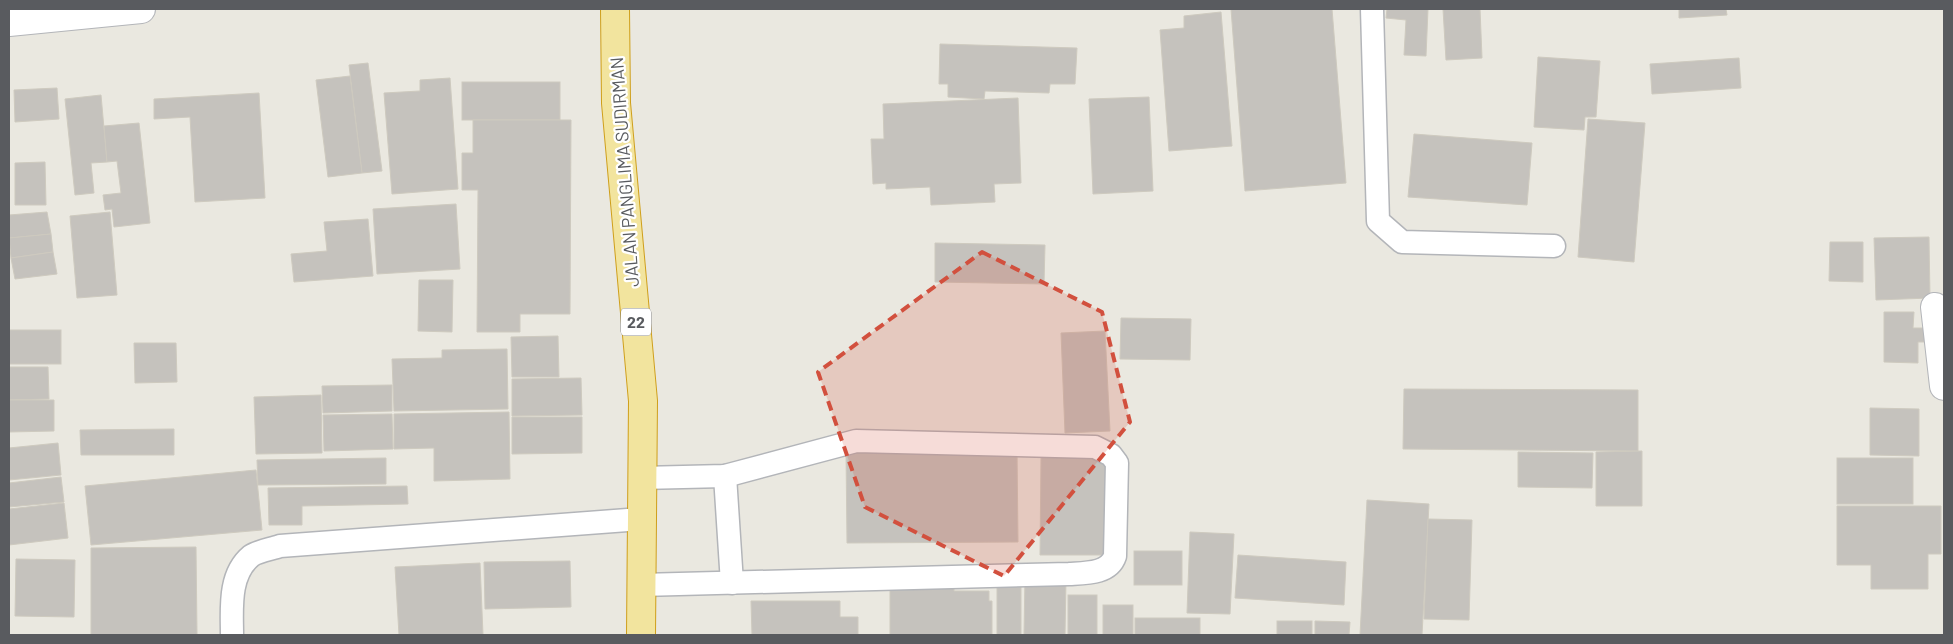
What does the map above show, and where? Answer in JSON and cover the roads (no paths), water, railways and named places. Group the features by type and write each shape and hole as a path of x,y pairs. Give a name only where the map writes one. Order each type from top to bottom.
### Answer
{"highway":[{"name":"JALAN PANGLIMA SUDIRMAN","path":"615,9 616,102 643,401 641,635"}],"street":[{"path":"9,22 141,9"},
{"path":"1935,307 1944,386"}],"lane":[{"path":"1372,9 1378,221 1402,242 1554,246"},
{"path":"641,478 726,476 856,442 1095,447 1110,455 1117,463 1114,556 1112,562 1102,570 1059,574 641,584"},
{"path":"726,476 732,582"},
{"path":"232,635 232,597 236,578 243,564 252,555 280,546 641,519"}]}
